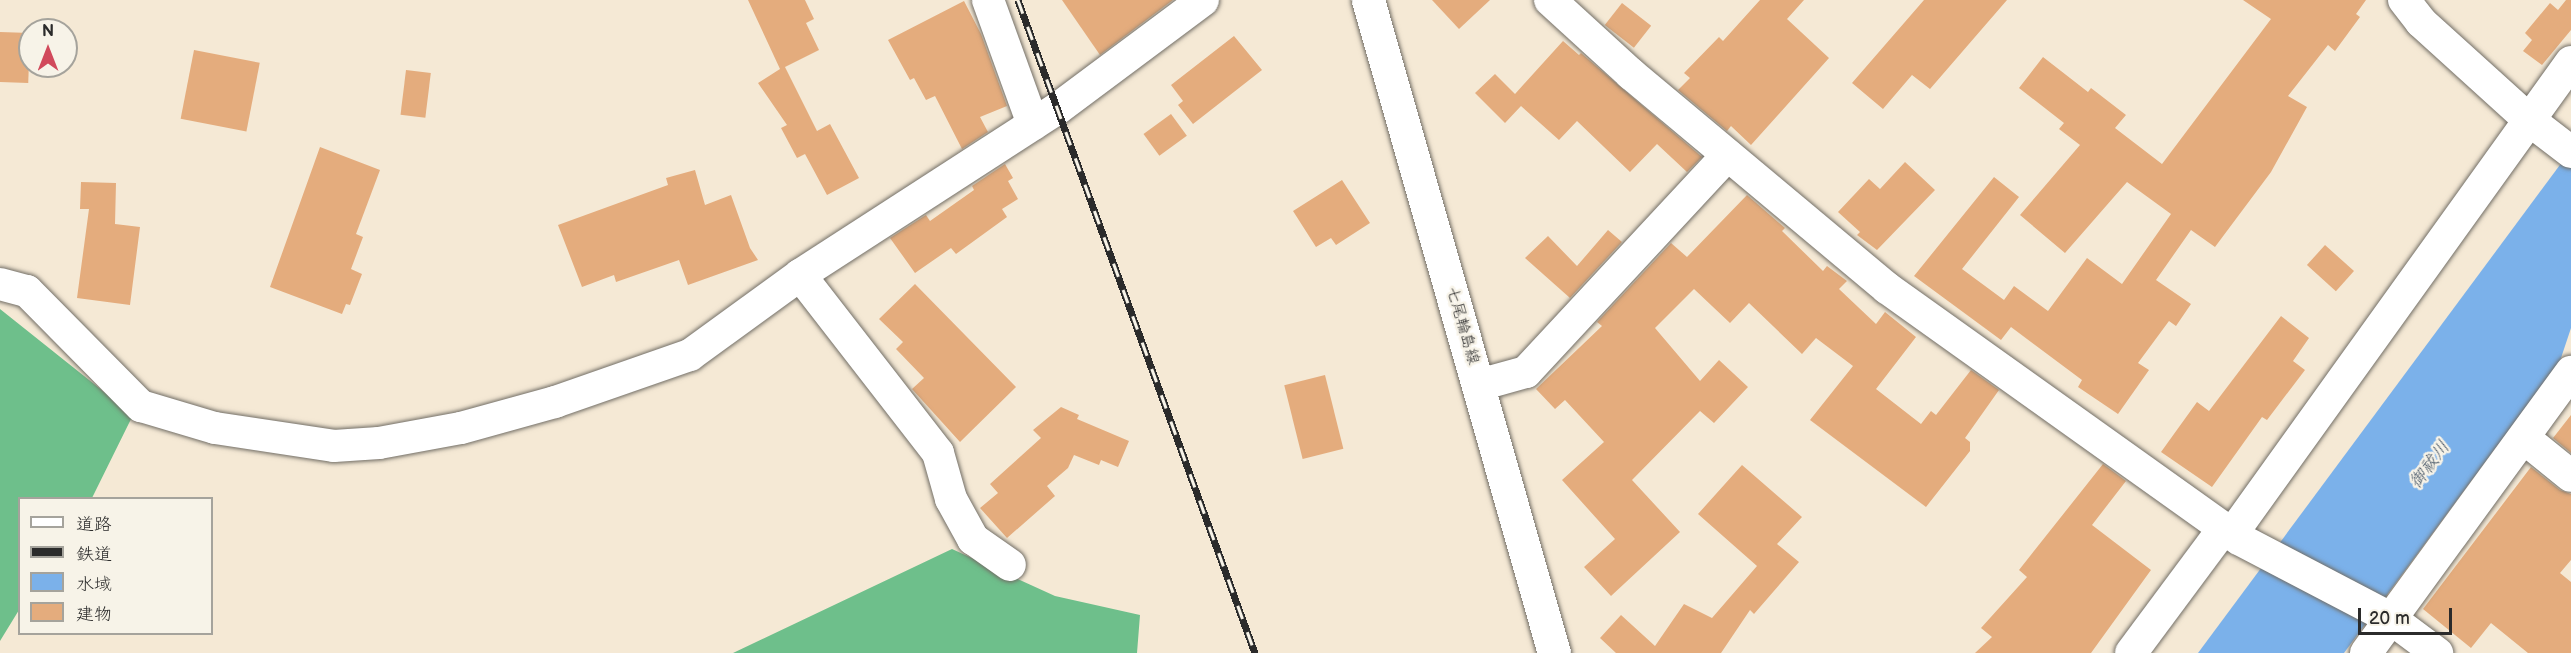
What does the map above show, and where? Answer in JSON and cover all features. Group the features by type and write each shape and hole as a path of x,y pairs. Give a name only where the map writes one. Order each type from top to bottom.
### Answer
{"main road":[{"name":"七尾輪島線","path":"1368,0 1554,653"}],"street":[{"path":"988,0 1034,124"},
{"path":"0,284 27,291 141,406 215,428 334,446 379,443 471,425 555,402 690,355 800,275 1034,124 1203,0"},
{"path":"1550,0 1631,74 1887,288 2232,533 2390,618 2437,653"},
{"path":"2404,0 2421,22 2537,126 2571,152"},
{"path":"2131,653 2232,533 2537,126 2571,62"},
{"path":"1479,385 1526,372 1728,155"},
{"path":"800,275 938,453 951,500 973,539 1010,565"},
{"path":"2366,653 2571,372"},
{"path":"2524,438 2571,476"}],"green space":[{"path":"0,309 133,415 92,497 18,497 18,612 0,641"},
{"path":"952,549 1055,596 1140,615 1137,653 733,653"}],"water":[{"name":"御祓川","path":"2571,150 2571,328 2560,361 2344,653 2198,653"}],"building":[{"path":"748,0 805,0 814,19 806,23 819,50 785,67 817,131 830,124 859,178 827,195 805,154 797,158 781,128 787,125 758,83 780,69"},
{"path":"1062,0 1173,0 1100,55"},
{"path":"1432,0 1490,0 1459,29"},
{"path":"1760,0 1804,0 1787,19 1829,58 1751,145 1731,126 1727,131 1678,90 1690,78 1684,73 1719,37 1723,41"},
{"path":"1924,0 2007,0 1930,89 1912,75 1883,109 1852,83"},
{"path":"2243,0 2366,0 2356,14 2360,17 2335,51 2328,45 2288,96 2307,107 2271,172 2215,247 2191,230 2156,280 2191,304 2176,326 2169,321 2138,363 2149,370 2118,414 2078,387 2082,380 2011,327 2001,340 1914,276 1994,177 2019,197 1962,269 2004,300 2014,286 2048,311 2087,258 2122,284 2171,214 2127,182 2065,253 2020,215 2080,145 2059,129 2064,123 2019,88 2043,57 2088,92 2091,88 2126,115 2115,128 2162,164 2271,19"},
{"path":"2566,0 2571,0 2571,30 2542,65 2523,51 2532,40 2525,33 2550,3 2558,10"},
{"path":"964,1 981,34 1007,106 980,117 988,132 962,149 935,96 926,100 914,78 910,80 888,40"},
{"path":"1622,3 1651,26 1634,48 1605,25"},
{"path":"0,32 18,33 18,78 28,78 28,83 0,82"},
{"path":"1234,36 1262,70 1193,124 1178,105 1183,101 1171,85"},
{"path":"1563,41 1579,55 1581,53 1702,157 1687,172 1657,144 1630,172 1577,121 1559,140 1521,106 1505,123 1475,93 1495,74 1515,94"},
{"path":"194,50 260,63 246,131 181,119"},
{"path":"406,70 431,73 425,118 401,115"},
{"path":"1171,114 1187,136 1159,156 1143,134"},
{"path":"320,147 380,170 356,234 363,237 351,269 362,274 350,305 346,304 342,314 270,287"},
{"path":"1905,162 1935,190 1877,250 1857,235 1860,232 1838,212 1869,179 1880,189"},
{"path":"1005,164 1013,178 1008,181 1018,199 1002,209 1007,217 956,254 951,248 915,273 890,238 926,215 930,221 974,190 972,186"},
{"path":"695,170 705,205 731,195 750,248 758,260 688,285 679,260 616,282 614,275 582,287 558,225 668,185 666,178"},
{"path":"1342,180 1370,223 1336,245 1331,238 1316,247 1293,211"},
{"path":"81,182 116,183 115,224 140,227 130,305 77,298 89,209 80,209"},
{"path":"1747,195 1785,228 1782,231 1823,271 1827,266 1847,281 1839,289 1876,324 1885,312 1916,337 1876,389 1921,424 1931,411 1936,415 1971,370 1999,390 1965,438 1970,442 1970,451 1926,507 1810,420 1853,366 1816,338 1802,354 1749,303 1730,323 1694,289 1655,328 1700,381 1719,360 1748,387 1714,423 1700,411 1632,480 1680,532 1611,596 1584,567 1615,539 1562,480 1604,442 1565,400 1555,409 1536,389 1602,326 1597,322 1671,243 1687,257"},
{"path":"1608,230 1622,242 1570,298 1525,258 1548,236 1577,266"},
{"path":"2325,245 2354,271 2336,291 2307,265"},
{"path":"915,284 1016,387 960,442 912,389 924,378 896,349 903,342 879,319"},
{"path":"2281,316 2309,338 2293,361 2305,370 2267,420 2262,417 2212,487 2161,452 2197,402 2209,411"},
{"path":"1325,375 1343,449 1303,459 1284,385"},
{"path":"1061,407 1079,415 1077,419 1129,441 1118,467 1101,460 1099,465 1074,455 1068,468 1047,486 1055,496 1007,538 980,508 998,493 990,484 1041,438 1033,430"},
{"path":"2571,415 2571,453 2553,438"},
{"path":"2103,464 2126,481 2092,525 2151,570 2091,653 1975,653 1992,637 1981,628 2027,577 2019,570"},
{"path":"1742,465 1802,517 1777,544 1799,562 1754,614 1750,610 1721,653 1616,653 1600,638 1621,615 1655,646 1684,604 1712,618 1757,566 1698,514"},
{"path":"2531,467 2560,490 2571,494 2571,560 2560,573 2571,582 2571,653 2528,653 2491,623 2471,648 2423,609"}],"railway":[{"path":"1018,0 1255,653"}]}
